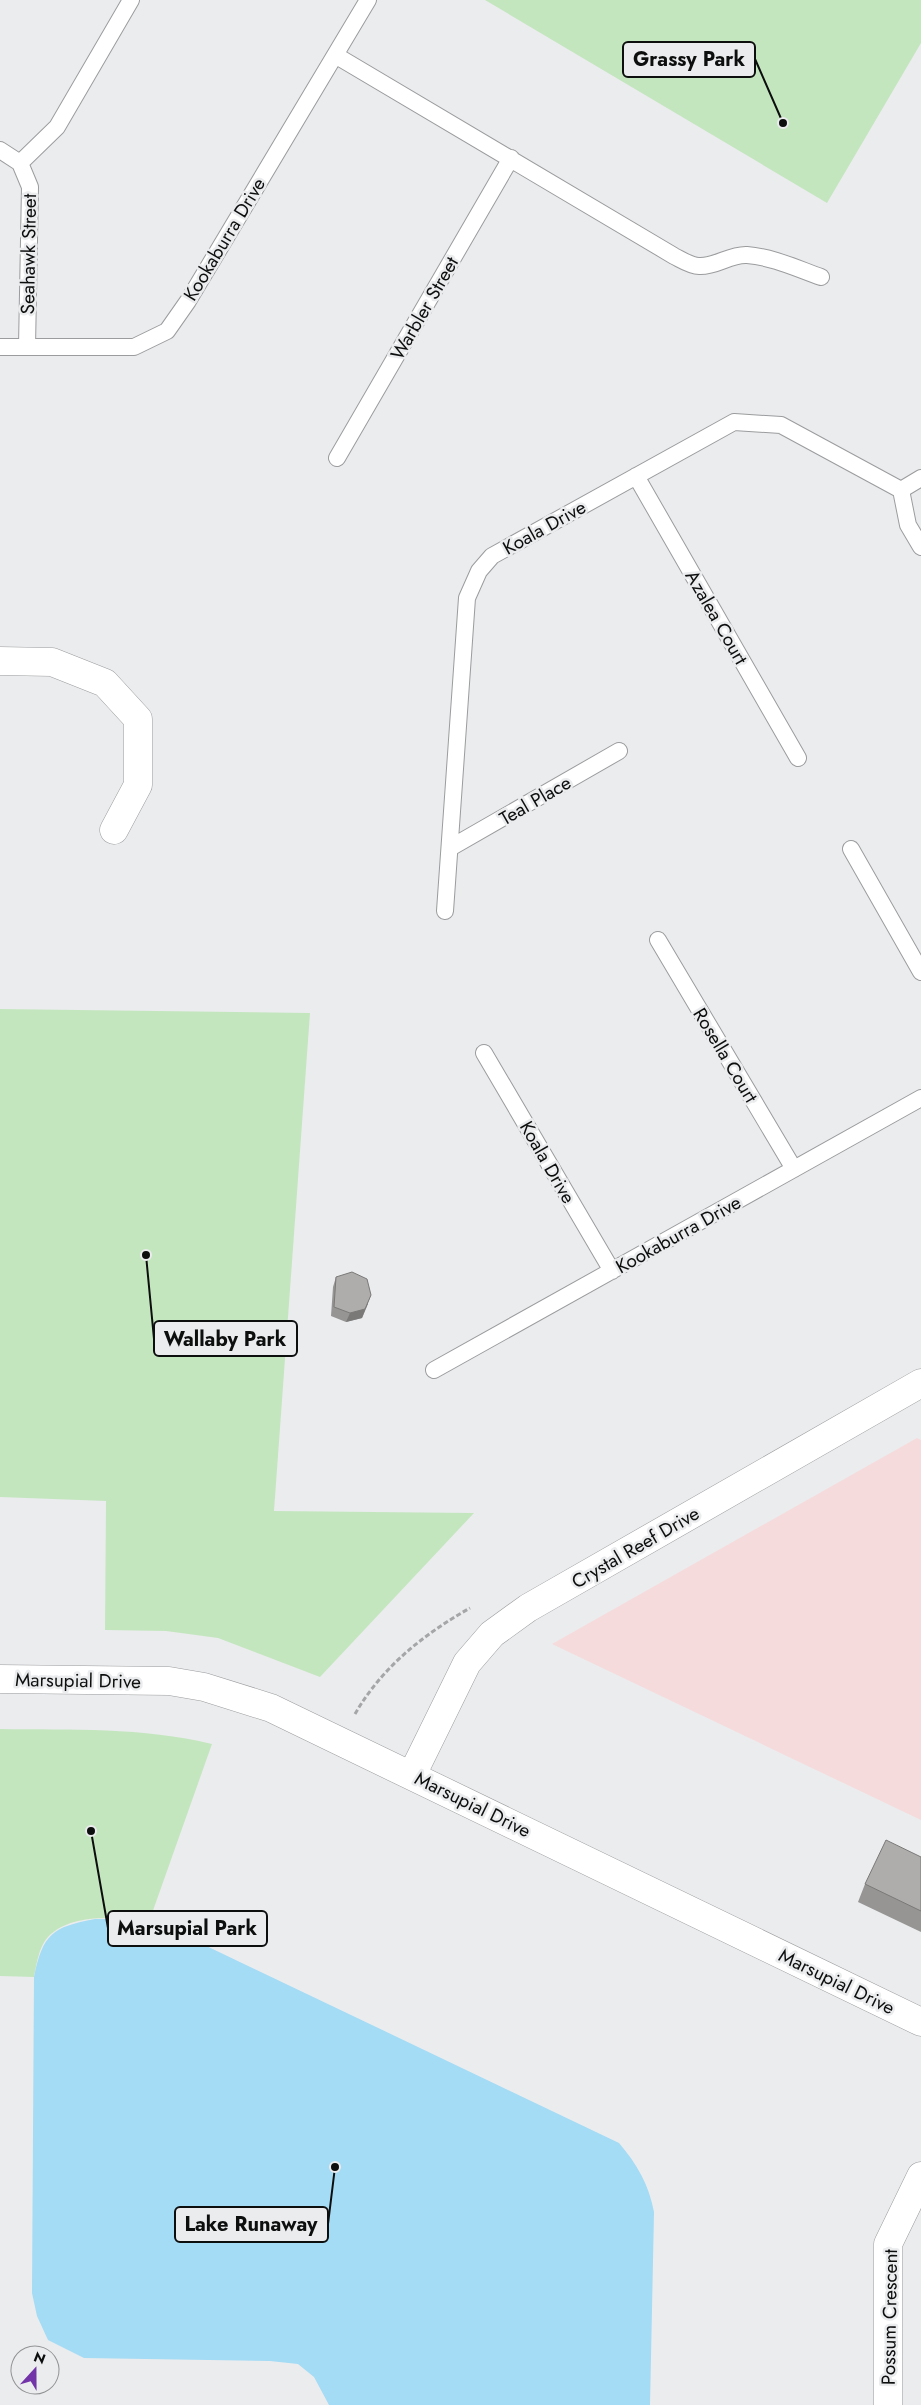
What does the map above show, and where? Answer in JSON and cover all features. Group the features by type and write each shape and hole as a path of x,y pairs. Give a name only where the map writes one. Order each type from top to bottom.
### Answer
{"street":[{"path":"0,661 52,662 104,684 138,719 138,785 114,830"},
{"name":"Crystal Reef Drive","path":"412,1775 468,1662 492,1634 528,1608 921,1383"},
{"name":"Marsupial Drive","path":"0,1679 169,1681 204,1687 272,1708 921,2022"},
{"name":"Possum Crescent","path":"888,2405 888,2244 921,2176"}],"lane":[{"path":"0,150 20,163 57,127 131,0"},
{"name":"Kookaburra Drive","path":"0,347 134,346 167,331 188,301 368,0"},
{"path":"335,55 674,256 697,267 712,266 726,258 745,254 764,257 821,277"},
{"name":"Warbler Street","path":"337,458 511,158"},
{"name":"Seahawk Street","path":"20,163 30,186 27,347"},
{"name":"Koala Drive","path":"445,912 466,608 470,587 479,571 492,556 734,422 781,425 901,490"},
{"name":"Azalea Court","path":"636,476 798,758"},
{"path":"921,478 901,490 908,525 921,547"},
{"name":"Teal Place","path":"450,848 619,751"},
{"path":"851,849 921,972"},
{"name":"Rosella Court","path":"658,940 794,1169"},
{"name":"Koala Drive","path":"484,1053 612,1271"},
{"name":"Kookaburra Drive","path":"434,1370 921,1098"}],"shaded area":[{"path":"917,1438 921,1440 921,1820 552,1644"}],"green space":[{"path":"485,0 921,0 921,43 827,203"},
{"path":"0,1009 310,1013 274,1511 474,1513 320,1677 218,1638 166,1631 105,1630 106,1501 0,1497"},
{"path":"0,1729 107,1730 160,1735 212,1744 150,1919 98,1918 73,1922 61,1927 51,1934 44,1943 39,1954 34,1977 0,1976"}],"water":[{"path":"95,1919 150,1919 619,2143 641,2175 649,2193 654,2212 650,2405 329,2405 314,2377 298,2364 270,2361 84,2358 48,2340 37,2316 32,2293 34,1977 37,1962 46,1942 59,1930 80,1922"}],"building":[{"path":"352,1272 367,1279 371,1295 365,1309 350,1313 334,1307 336,1277"},
{"path":"886,1840 921,1857 921,1911 865,1884"}],"place":[{"name":"Grassy Park","path":"783,123"},
{"name":"Wallaby Park","path":"146,1255"},
{"name":"Marsupial Park","path":"91,1831"},
{"name":"Lake Runaway","path":"335,2167"}]}
